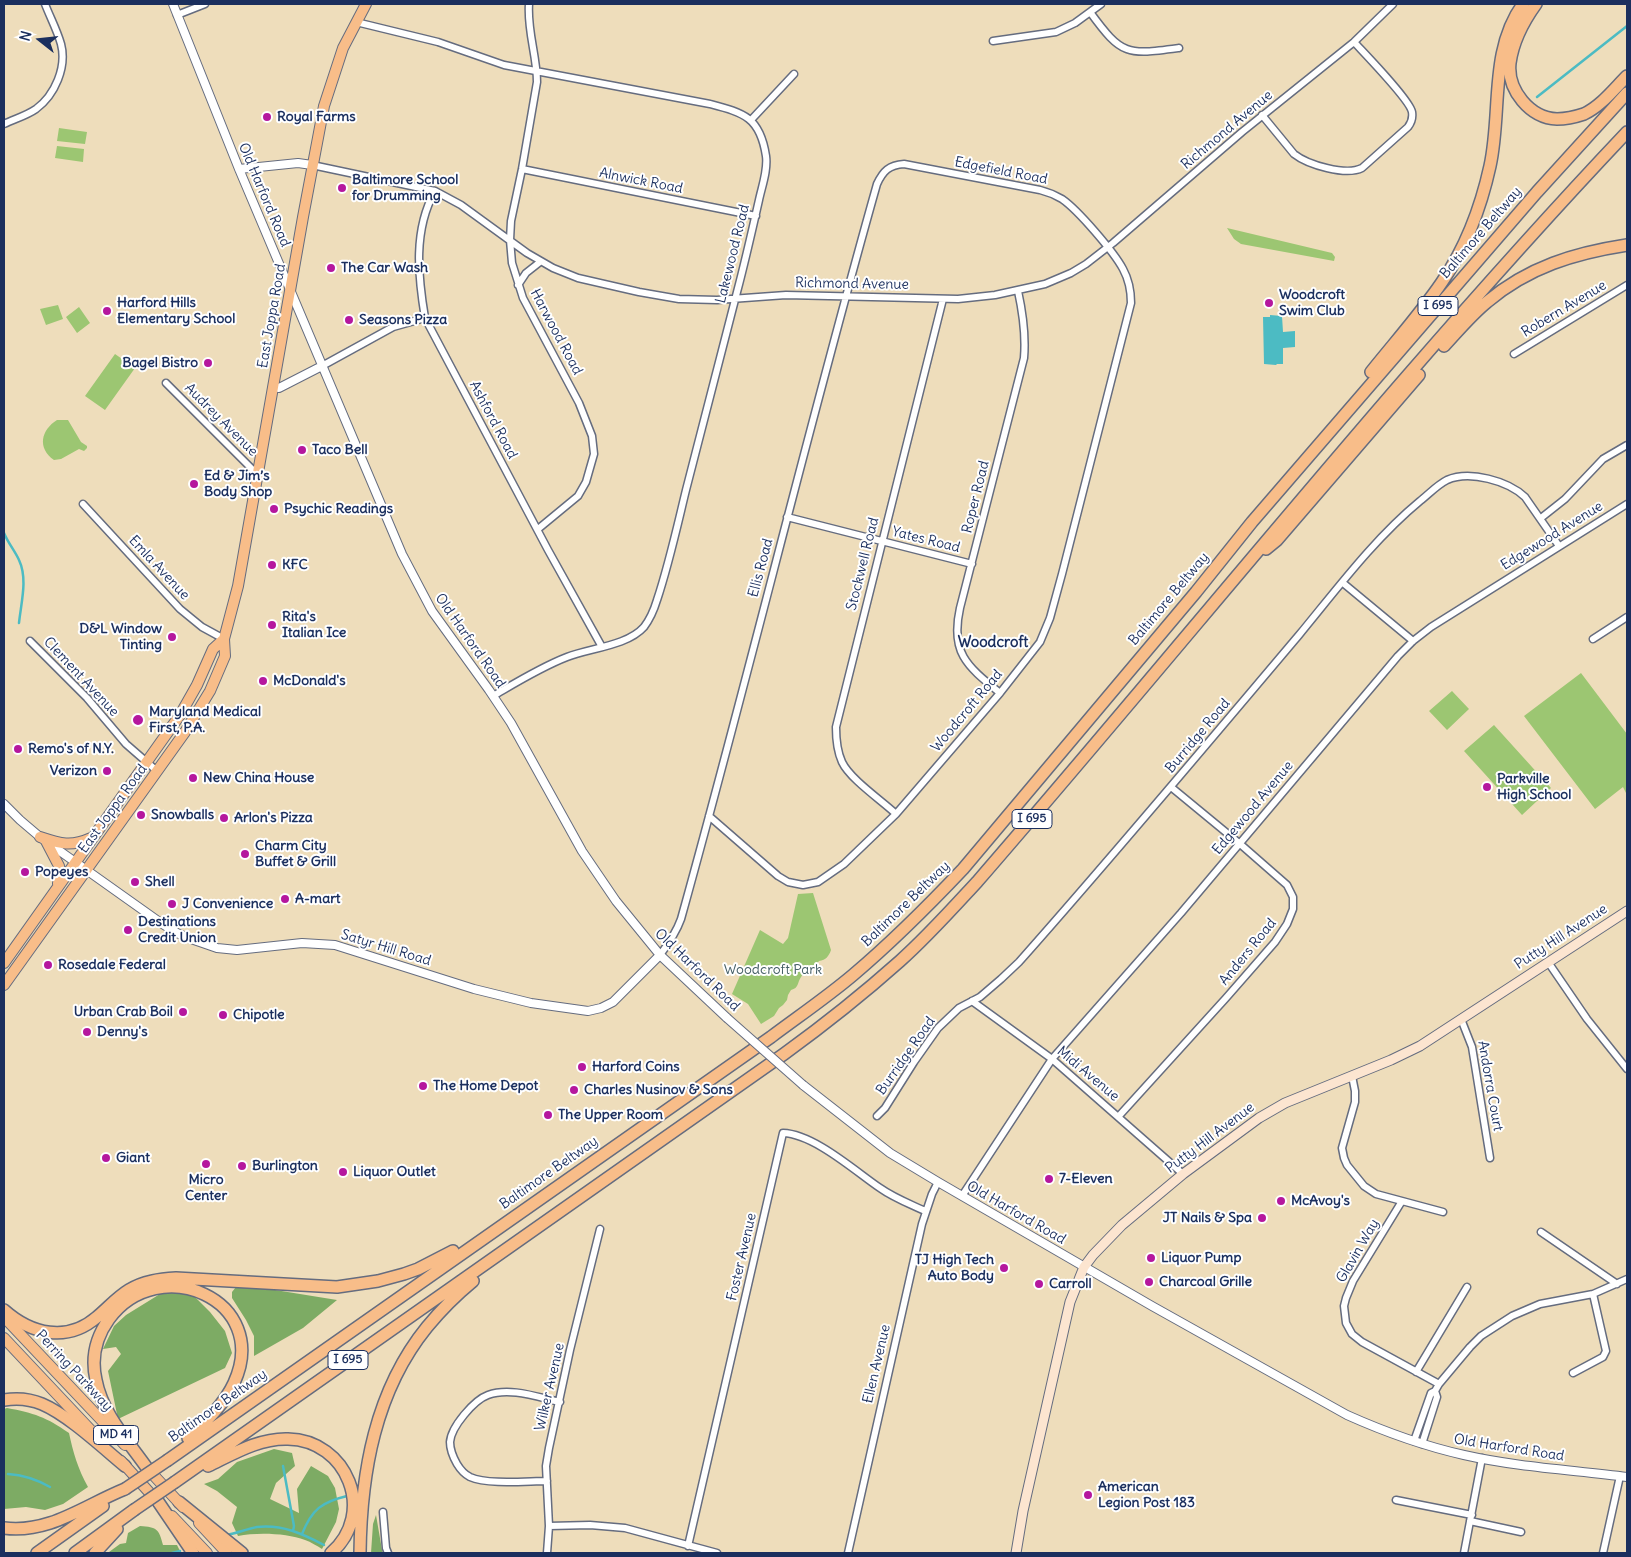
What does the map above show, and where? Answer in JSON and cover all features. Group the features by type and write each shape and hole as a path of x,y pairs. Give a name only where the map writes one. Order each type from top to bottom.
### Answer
{"highway":[{"path":"1252,522 1441,284 1460,252 1477,212 1490,165 1503,48 1513,21 1523,4"},
{"path":"1536,4 1525,20 1516,40 1510,64 1510,73 1516,92 1531,109 1551,118 1575,117 1595,107 1627,76"},
{"name":"Baltimore Beltway","path":"37,1553 120,1492 771,1037 852,976 888,945 923,911 982,847 1196,592 1252,522 1537,192 1627,93"},
{"name":"I 695","path":"75,1553 784,1054 832,1019 901,960 977,882 1408,375 1556,206 1627,132"},
{"path":"1252,557 1277,540 1414,380 1487,302 1512,284 1552,263 1581,253 1627,245"},
{"path":"4,1310 32,1329 43,1332 66,1332 86,1325 117,1298 130,1290 156,1280 176,1278 317,1287 357,1285 418,1269 492,1231"},
{"path":"360,1553 362,1510 370,1453 377,1424 391,1384 415,1343 439,1313 514,1244"},
{"path":"147,1468 115,1423 101,1398 94,1369 96,1346 104,1326 112,1315 132,1299 157,1288 184,1288 213,1299 228,1313 239,1333 242,1354 238,1374 228,1394 213,1414 168,1460"},
{"path":"4,1400 18,1399 42,1404 68,1420 125,1466"},
{"path":"181,1478 261,1442 287,1438 309,1442 318,1446 330,1454 344,1470 354,1501 347,1532 336,1549 331,1553"},
{"path":"4,1528 23,1529 45,1525 74,1514 120,1492"},
{"path":"157,1500 194,1553"},
{"path":"179,1502 242,1553"},
{"path":"94,1553 134,1510"}],"main road":[{"name":"East Joppa Road","path":"4,985 192,721 210,691 225,656 224,639 238,586 312,165 328,89 343,48 366,4"},
{"name":"East Joppa Road","path":"4,963 190,699 213,649 224,639"},
{"path":"43,839 64,844 77,844 92,838"},
{"path":"43,839 59,866 57,887"},
{"name":"Putty Hill Avenue","path":"1016,1553 1023,1511 1074,1290 1084,1267 1115,1232 1183,1174 1244,1128 1274,1109 1406,1053 1432,1039 1627,911"},
{"name":"Perring Parkway","path":"4,1317 227,1553"},
{"name":"Perring Parkway","path":"4,1338 207,1553"}],"street":[{"path":"4,124 36,109 46,99 58,78 62,55 61,45 45,4"},
{"name":"Old Harford Road","path":"173,4 239,169 402,554 437,618 493,696 529,754 582,851 616,901 660,955 727,1018 803,1085 890,1152 1084,1267 1331,1406 1371,1425 1422,1444 1482,1458 1624,1476"},
{"path":"177,15 205,4"},
{"name":"Harwood Road","path":"529,4 530,35 537,71 536,91 511,221 512,263 523,298 579,403 592,436 594,454 583,489 578,496 538,529"},
{"path":"993,41 1056,32 1075,23 1101,4"},
{"name":"Richmond Avenue","path":"239,169 298,163 434,191 461,205 540,262 578,278 653,295 700,300 786,295 974,298 1018,291 1044,284 1072,273 1086,264 1262,115 1354,42 1393,4"},
{"path":"1090,12 1114,42 1128,50 1148,52 1179,48"},
{"path":"356,22 457,47 494,62 710,104 743,114 751,120 794,74"},
{"path":"1262,115 1300,159 1344,171 1356,171 1362,168 1408,127 1412,111 1405,100 1354,42"},
{"name":"Lakewood Road","path":"493,696 548,665 586,650 602,647 635,635 643,628 653,612 735,299 765,175 766,161 762,138 751,120"},
{"name":"Edgefield Road","path":"877,184 882,174 888,168 896,164 904,164 1040,190 1060,197 1068,203 1107,248"},
{"name":"Alnwick Road","path":"522,169 756,216"},
{"name":"Ellis Road","path":"660,955 677,930 709,816 845,296 877,184"},
{"name":"Ashford Road","path":"434,191 426,211 420,242 420,278 425,318 602,647"},
{"name":"Woodcroft Road","path":"709,816 778,876 794,884 807,885 818,882 844,864 896,814 1000,693 1040,642 1050,618 1084,492 1131,303 1130,285 1123,268 1107,248"},
{"path":"518,285 526,274 540,262"},
{"name":"Robern Avenue","path":"1514,354 1627,285"},
{"name":"Roper Road","path":"1000,693 969,666 959,645 956,633 957,621 1024,358 1026,342 1025,325 1018,291"},
{"name":"Stockwell Road","path":"896,814 850,774 843,764 836,741 836,727 943,299"},
{"path":"273,387 279,388 393,327 425,318"},
{"name":"Audrey Avenue","path":"166,383 258,475"},
{"path":"1540,518 1565,499 1603,459 1627,444"},
{"name":"Burridge Road","path":"877,1116 885,1108 938,1028 959,1008 991,988 1019,962 1171,788 1394,524 1440,484 1451,479 1474,477 1501,482 1511,486 1525,497 1559,546"},
{"name":"Emla Avenue","path":"83,504 180,609 202,627 224,639"},
{"name":"Edgewood Avenue","path":"962,1196 1052,1059 1181,914 1383,673 1413,641 1431,627 1627,504"},
{"name":"Yates Road","path":"787,517 972,564"},
{"path":"1343,583 1413,641"},
{"path":"1593,639 1627,617"},
{"name":"Clement Avenue","path":"30,641 87,698 126,744 157,772"},
{"name":"Anders Road","path":"1118,1117 1256,964 1283,931 1292,915 1293,897 1287,885 1171,788"},
{"name":"Satyr Hill Road","path":"4,804 43,839 169,928 192,940 217,948 237,950 302,943 334,945 474,989 514,999 588,1011 602,1008 621,995 660,955"},
{"path":"1548,962 1587,1019 1627,1070"},
{"name":"Midi Avenue","path":"972,1001 1052,1059 1183,1174"},
{"name":"Andorra Court","path":"1461,1019 1472,1047 1490,1158"},
{"path":"1352,1076 1355,1099 1342,1148 1344,1158 1364,1186 1383,1197 1443,1212"},
{"name":"Foster Avenue","path":"688,1546 783,1133 796,1134 823,1148 882,1189 925,1211"},
{"name":"Ellen Avenue","path":"848,1553 925,1211 938,1182"},
{"name":"Glavin Way","path":"1402,1201 1353,1282 1344,1306 1345,1319 1352,1334 1362,1342 1439,1384"},
{"name":"Wilker Avenue","path":"548,1553 549,1526 546,1466 570,1350 600,1229"},
{"path":"1542,1232 1617,1284"},
{"path":"1422,1444 1439,1384 1459,1358 1481,1336 1512,1316 1540,1304 1593,1294 1627,1279"},
{"path":"1416,1372 1467,1288"},
{"path":"1573,1373 1603,1357 1606,1351 1593,1294"},
{"path":"1414,1441 1431,1393 1436,1391"},
{"path":"547,1481 503,1481 473,1478 463,1472 458,1466 451,1450 450,1441 458,1425 468,1412 488,1395 514,1393 560,1402"},
{"path":"1464,1553 1482,1458"},
{"path":"1603,1553 1624,1476"},
{"path":"1396,1500 1521,1532"},
{"path":"383,1512 388,1553"},
{"path":"549,1526 590,1525 625,1528 717,1553"}],"green space":[{"path":"59,128 87,132 85,144 57,141"},
{"path":"57,146 84,149 83,162 55,158"},
{"path":"1227,228 1332,253 1335,257 1334,261 1241,244 1234,239"},
{"path":"58,305 63,319 46,325 40,309"},
{"path":"79,307 90,323 77,333 66,317"},
{"path":"115,354 135,368 105,410 85,396"},
{"path":"57,420 68,420 81,442 87,446 84,451 79,449 61,459 54,460 49,455 43,445 43,439 47,429"},
{"path":"1581,673 1627,734 1627,795 1623,787 1595,809 1524,716"},
{"path":"1452,691 1469,709 1447,730 1429,711"},
{"path":"1494,725 1551,788 1522,815 1464,751"},
{"name":"Woodcroft Park","path":"813,893 831,950 828,956 819,961 812,971 802,976 797,987 791,990 787,1000 774,1016 761,1024 748,1004 732,994 760,930 783,944 788,938 798,894"},
{"path":"236,1287 269,1289 337,1300 303,1328 254,1356 254,1336 232,1298 232,1292"},
{"path":"178,1291 194,1296 225,1331 232,1353 225,1368 118,1419 108,1371 121,1354 116,1347 103,1349 114,1326 126,1315 160,1294"},
{"path":"7,1408 39,1416 69,1433 76,1460 88,1487 63,1504 45,1510 26,1507 4,1509 4,1409"},
{"path":"274,1449 292,1453 295,1466 276,1483 270,1499 299,1513 297,1489 311,1466 328,1476 335,1488 339,1509 336,1522 322,1549 307,1541 290,1536 263,1534 238,1536 232,1523 237,1507 217,1491 204,1484 218,1479 237,1462"},
{"path":"376,1515 383,1553 371,1553 373,1524"},
{"path":"140,1526 154,1528 160,1535 163,1545 177,1545 181,1553 109,1552 120,1544 126,1543 128,1533"}],"water":[{"path":"1270,315 1282,316 1283,332 1295,331 1295,347 1283,348 1283,364 1264,364 1263,317 1270,317"}],"waterway":[{"path":"1537,97 1627,26"},
{"path":"4,533 22,567 23,591 19,623"},
{"path":"283,1466 294,1526 293,1531"},
{"path":"8,1474 30,1478 50,1487"},
{"path":"302,1534 310,1518 319,1508 324,1504 347,1496"},
{"path":"227,1535 266,1526 284,1528 324,1545"},
{"path":"172,1553 180,1551"}],"place":[{"name":"Royal Farms","path":"267,117"},
{"name":"Baltimore School for Drumming","path":"342,188"},
{"name":"The Car Wash","path":"331,268"},
{"name":"Woodcroft Swim Club","path":"1269,303"},
{"name":"Harford Hills Elementary School","path":"107,311"},
{"name":"Seasons Pizza","path":"349,320"},
{"name":"Bagel Bistro","path":"208,363"},
{"name":"Taco Bell","path":"302,450"},
{"name":"Ed & Jim’s Body Shop","path":"194,484"},
{"name":"Psychic Readings","path":"274,509"},
{"name":"KFC","path":"272,565"},
{"name":"Rita's Italian Ice","path":"272,625"},
{"name":"D&L Window Tinting","path":"172,637"},
{"name":"McDonald's","path":"263,681"},
{"name":"Maryland Medical First, P.A.","path":"138,720"},
{"name":"Remo's of N.Y.","path":"18,749"},
{"name":"Verizon","path":"107,771"},
{"name":"New China House","path":"193,778"},
{"name":"Parkville High School","path":"1487,787"},
{"name":"Snowballs","path":"141,815"},
{"name":"Arlon's Pizza","path":"224,818"},
{"name":"Charm City Buffet & Grill","path":"245,854"},
{"name":"Popeyes","path":"25,872"},
{"name":"Shell","path":"135,882"},
{"name":"A-mart","path":"285,899"},
{"name":"J Convenience","path":"172,904"},
{"name":"Destinations Credit Union","path":"128,930"},
{"name":"Rosedale Federal","path":"48,965"},
{"name":"Urban Crab Boil","path":"183,1012"},
{"name":"Chipotle","path":"223,1015"},
{"name":"Denny's","path":"87,1032"},
{"name":"Harford Coins","path":"582,1067"},
{"name":"The Home Depot","path":"423,1086"},
{"name":"Charles Nusinov & Sons","path":"574,1090"},
{"name":"The Upper Room","path":"548,1115"},
{"name":"Giant","path":"106,1158"},
{"name":"Micro Center","path":"206,1164"},
{"name":"Burlington","path":"242,1166"},
{"name":"Liquor Outlet","path":"343,1172"},
{"name":"7-Eleven","path":"1049,1179"},
{"name":"McAvoy's","path":"1281,1201"},
{"name":"JT Nails & Spa","path":"1262,1218"},
{"name":"Liquor Pump","path":"1151,1258"},
{"name":"TJ High Tech Auto Body","path":"1004,1268"},
{"name":"Charcoal Grille","path":"1149,1282"},
{"name":"Carroll","path":"1039,1284"},
{"name":"American Legion Post 183","path":"1088,1495"}],"district":[{"name":"Woodcroft","path":"993,643"}]}
